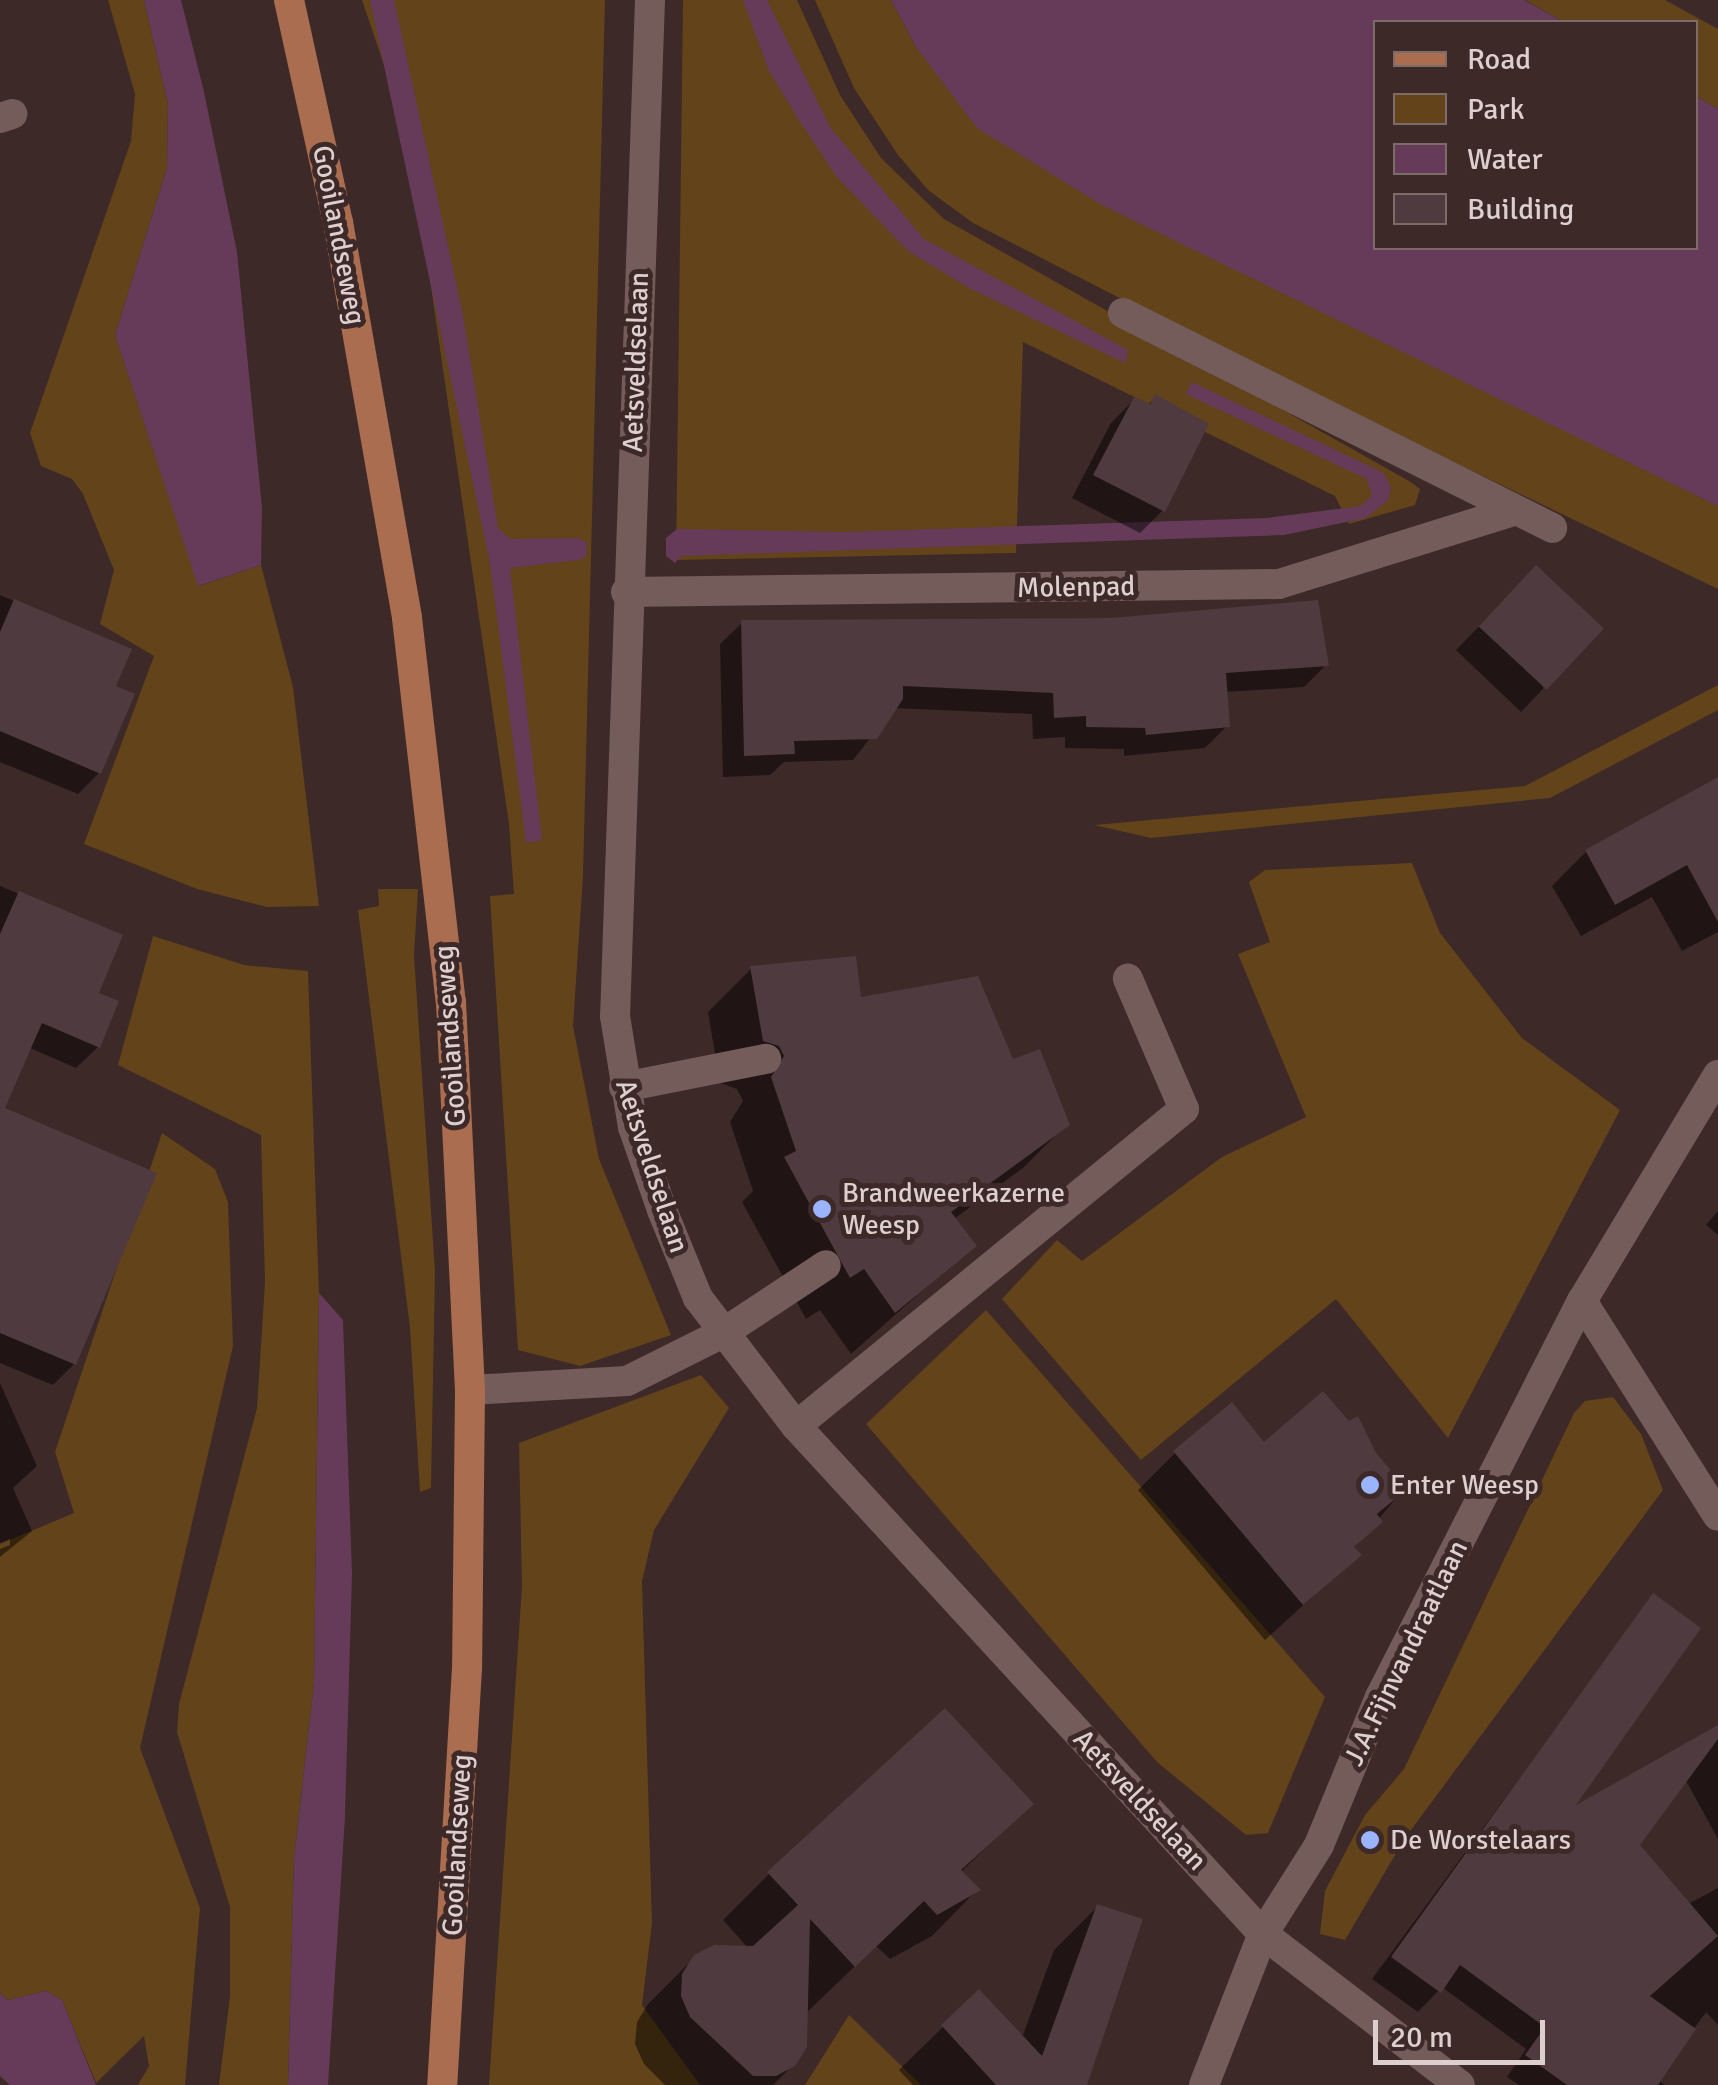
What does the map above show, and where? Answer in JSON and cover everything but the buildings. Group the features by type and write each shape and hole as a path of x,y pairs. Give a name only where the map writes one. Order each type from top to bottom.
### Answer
{"main road":[{"name":"Gooilandseweg","path":"289,0 338,222 407,618 451,1002 470,1390 468,1668 442,2085"}],"street":[{"name":"Aetsveldselaan","path":"650,0 615,900 615,1016 624,1087 662,1210 698,1298 796,1426 1263,1934 1460,2085"},
{"path":"1122,314 1552,528"},
{"name":"Molenpad","path":"626,592 1280,584 1514,511"},
{"path":"796,1426 1184,1109 1128,980"},
{"path":"624,1087 766,1058"},
{"name":"J.A.Fijnvandraatlaan","path":"1204,2085 1263,1934 1319,1844 1380,1698 1582,1300 1718,1074"},
{"path":"470,1390 627,1381 723,1333 826,1265"},
{"path":"1582,1300 1718,1516"}],"green space":[{"path":"108,0 144,0 168,104 167,168 115,335 199,586 261,565 293,687 319,906 267,907 197,889 84,844 154,656 100,624 114,570 83,494 72,479 41,466 30,433 131,141 135,94"},
{"path":"362,0 605,0 583,876 573,1026 599,1159 671,1335 580,1366 518,1350 490,896 514,894 509,824 410,142"},
{"path":"683,0 797,0 840,95 881,158 944,219 1409,481 1420,489 1415,505 1349,524 1335,496 1023,342 1016,553 676,560"},
{"path":"815,0 891,0 916,47 1602,448 1718,506 1718,589 1239,359 973,223 928,190 898,155 854,88"},
{"path":"1525,0 1665,0 1718,29 1718,109 1698,97 1698,20 1560,20"},
{"path":"1718,685 1718,710 1550,798 1151,838 1094,825 1525,786"},
{"path":"1412,863 1440,933 1522,1038 1620,1110 1448,1438 1336,1299 1141,1460 1002,1299 1057,1240 1082,1261 1222,1157 1306,1117 1238,954 1270,942 1249,882 1265,870"},
{"path":"378,889 418,889 414,955 435,1271 431,1488 420,1492 410,1328 358,910 379,906"},
{"path":"153,936 244,965 308,971 319,1293 314,1683 294,1859 288,2085 219,2085 230,1996 230,1907 177,1732 179,1704 257,1408 265,1282 261,1135 118,1065"},
{"path":"162,1133 215,1169 228,1202 233,1346 140,1748 200,1908 185,2085 138,2085 149,2066 144,2036 96,2083 62,2000 46,1991 8,2000 0,1993 0,1544 74,1513 55,1452"},
{"path":"986,1310 1325,1697 1268,1833 1246,1835 1157,1762 866,1424"},
{"path":"701,1375 729,1408 654,1530 642,1581 652,1923 642,2005 700,2085 489,2085 522,1586 519,1443"},
{"path":"1613,1397 1641,1434 1663,1490 1405,1838 1345,1940 1320,1934 1325,1891 1365,1815 1404,1769 1574,1413 1585,1401"},
{"path":"849,2015 921,2085 805,2085"}],"water":[{"path":"144,0 181,0 204,92 237,252 262,508 261,565 198,586 115,335 167,168 168,104"},
{"path":"370,0 394,0 462,310 498,528 510,539 579,538 587,543 586,557 578,560 510,568 542,840 526,843 490,563"},
{"path":"743,0 767,0 830,127 924,239 1128,350 1125,363 969,288 908,251 836,176 797,117 768,69"},
{"path":"891,0 1524,0 1560,20 1373,20 1373,250 1698,250 1698,97 1718,109 1718,506 1100,204 977,128 916,47"},
{"path":"1192,382 1384,473 1391,488 1388,500 1366,518 1284,535 681,556 675,563 666,556 666,538 677,529 844,532 1267,518 1361,506 1372,496 1367,479 1186,394"},
{"path":"319,1293 343,1320 352,1574 345,1816 328,2085 288,2085 294,1859 314,1683"},
{"path":"46,1991 62,2000 96,2085 10,2085 0,2076 0,1993 8,2000"}],"place":[{"name":"Brandweerkazerne Weesp","path":"822,1209"},
{"name":"Enter Weesp","path":"1370,1485"},
{"name":"De Worstelaars","path":"1370,1840"}]}
